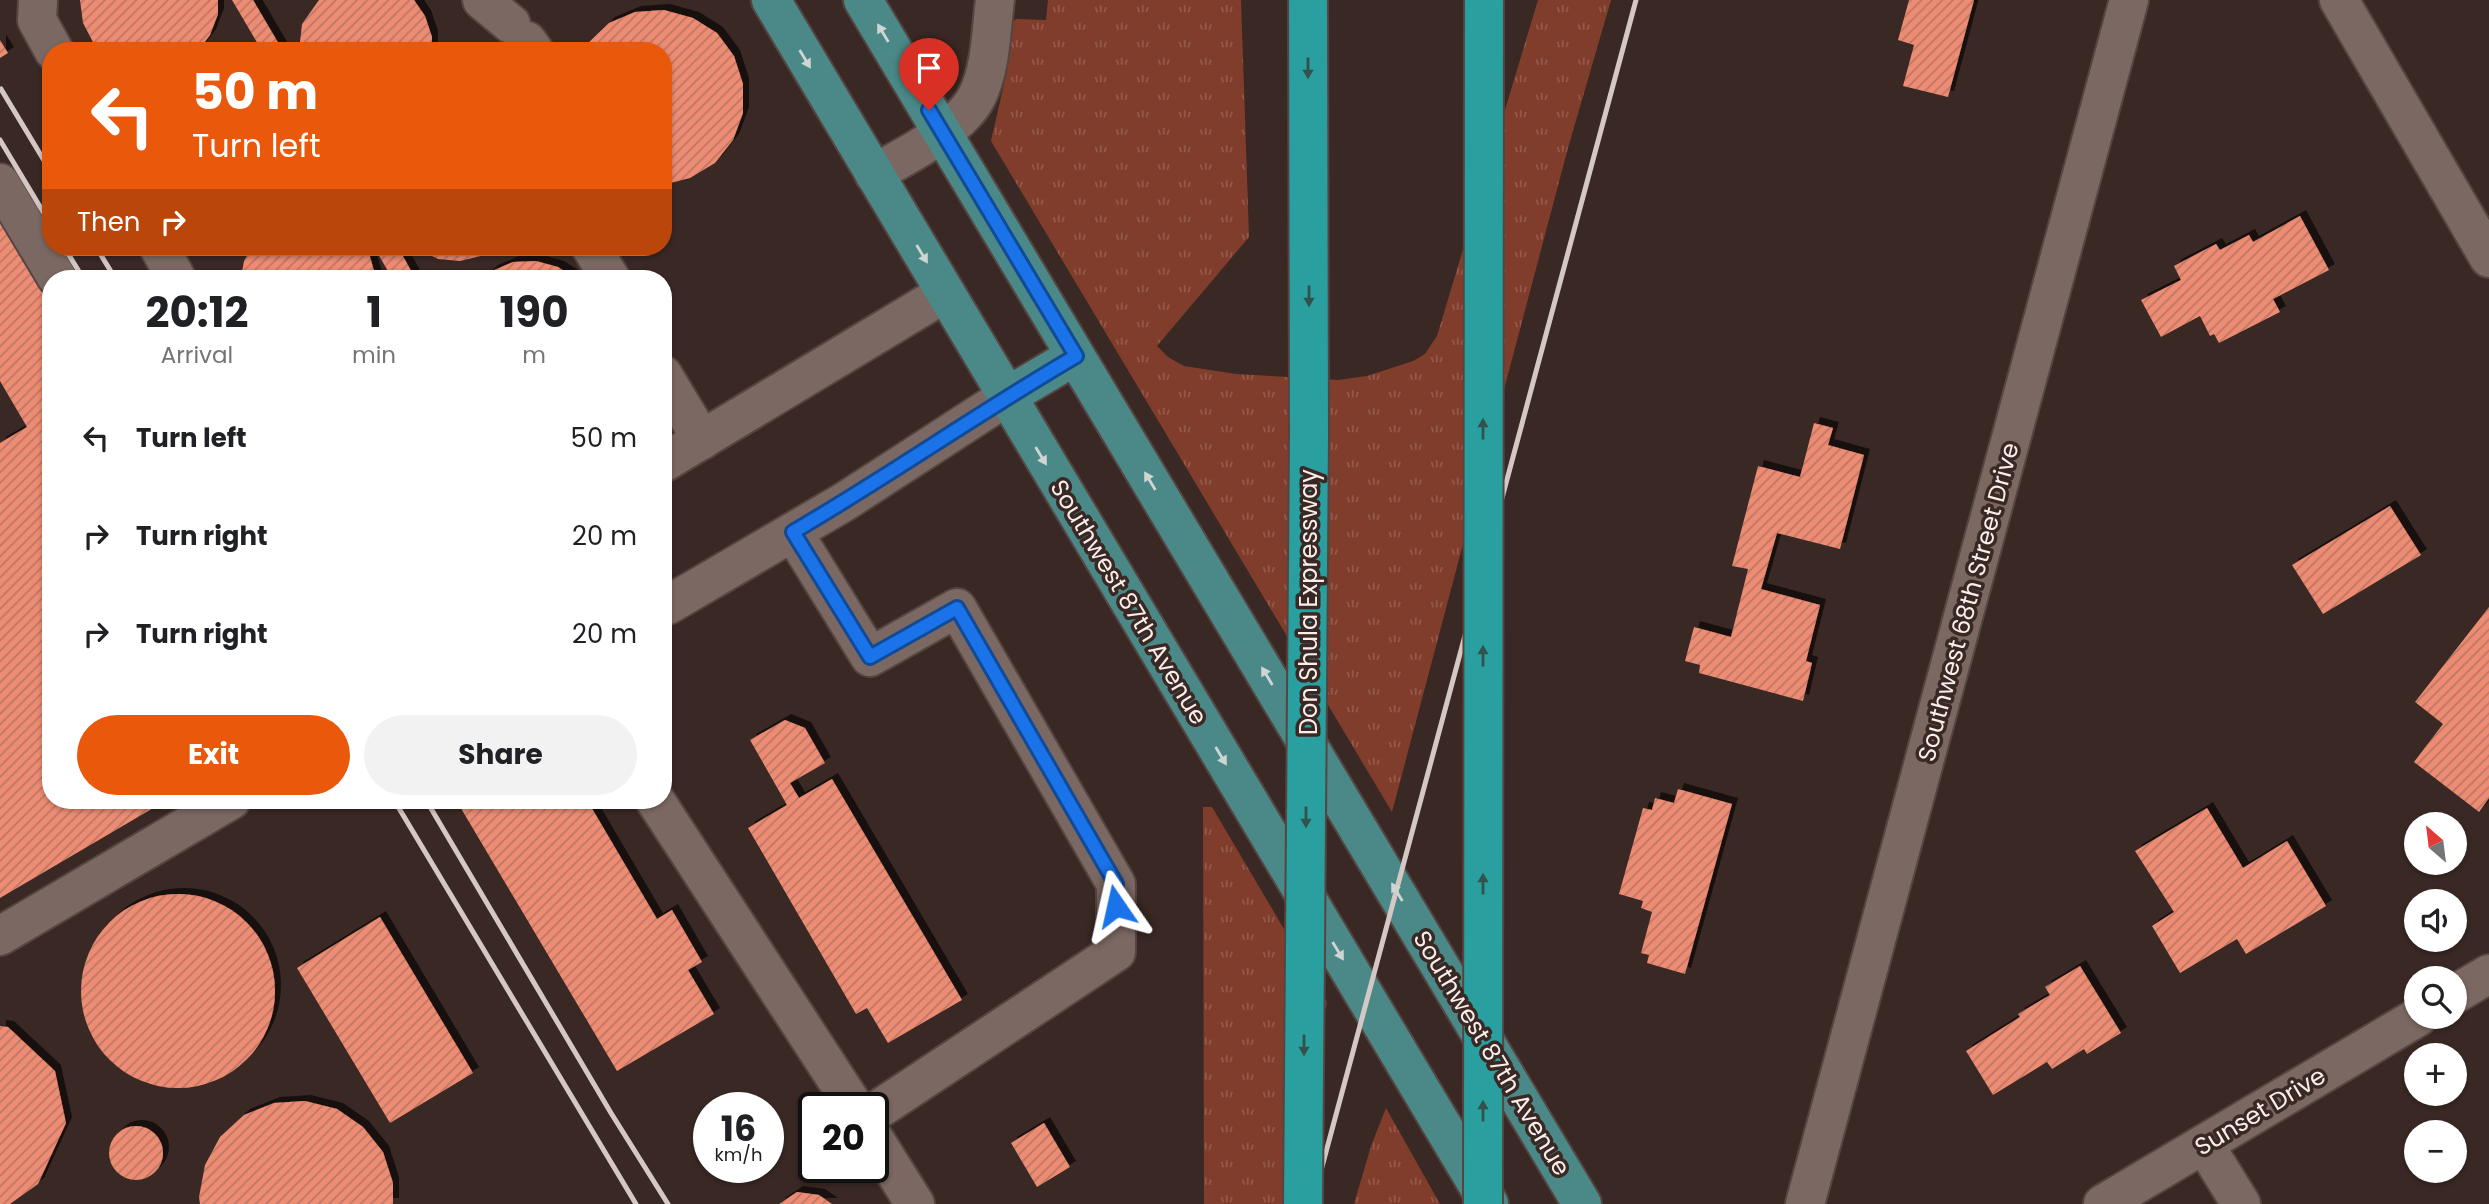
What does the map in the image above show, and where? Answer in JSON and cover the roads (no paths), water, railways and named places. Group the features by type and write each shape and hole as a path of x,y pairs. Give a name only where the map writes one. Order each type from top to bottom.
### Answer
{"highway":[{"name":"Don Shula Expressway","path":"1303,1204 1309,450 1308,0"},
{"path":"1483,1204 1484,0"}],"main road":[{"name":"Southwest 87th Avenue","path":"771,0 1489,1204"},
{"name":"Southwest 87th Avenue","path":"863,0 1582,1204"},
{"path":"1006,397 1076,356"}],"street":[{"path":"38,0 37,20 49,42"},
{"path":"482,0 524,38"},
{"path":"874,174 942,132 966,113 978,96 989,48 995,0"},
{"name":"Southwest 68th Street Drive","path":"1805,1204 2129,0"},
{"path":"2339,0 2489,258"},
{"path":"0,183 42,253"},
{"path":"672,458 945,293"},
{"path":"672,390 702,440"},
{"path":"672,603 844,502 1006,397"},
{"path":"793,532 870,657 957,608 1116,884 1116,952 889,1101"},
{"path":"0,936 216,809"},
{"path":"661,809 845,1092"},
{"path":"2467,987 2489,974"},
{"name":"Sunset Drive","path":"2103,1204 2404,1025"},
{"path":"2204,1144 2241,1204"},
{"path":"889,1163 915,1204"}],"railway":[{"path":"1312,1204 1636,0"},
{"path":"1,89 42,157"},
{"path":"0,140 42,210"},
{"path":"70,256 78,270"},
{"path":"102,256 110,270"},
{"path":"399,809 636,1204"},
{"path":"431,809 611,1113 668,1204"}]}
